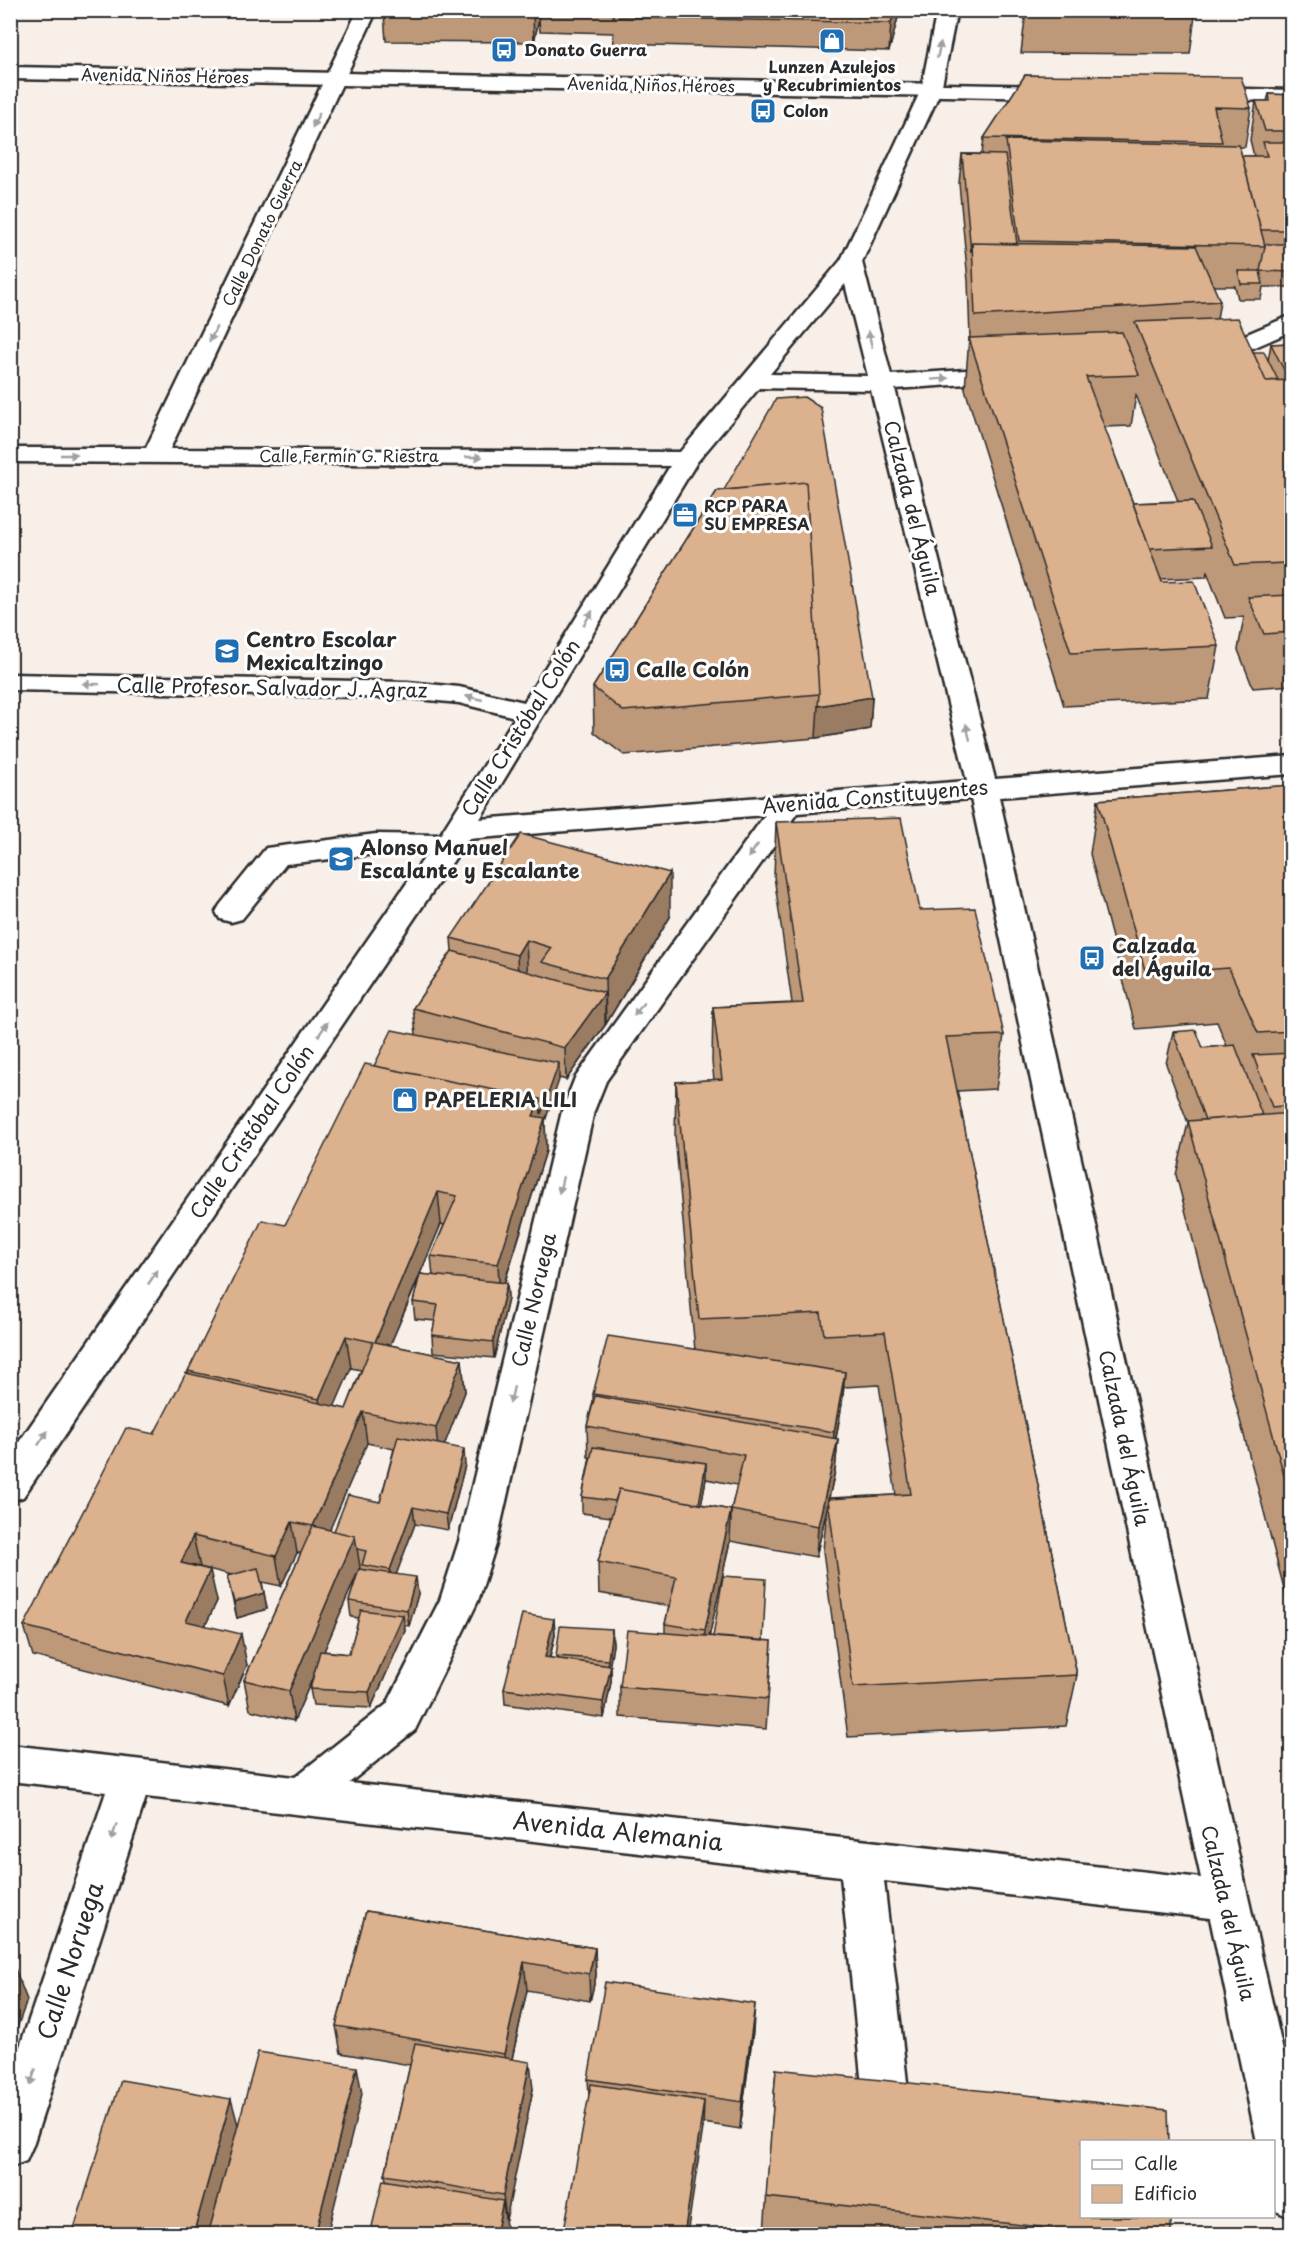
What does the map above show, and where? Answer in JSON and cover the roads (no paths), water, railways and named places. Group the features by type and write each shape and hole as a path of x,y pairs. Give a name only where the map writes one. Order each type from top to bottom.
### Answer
{"street":[{"name":"Calle Donato Guerra","path":"155,455 368,10"},
{"name":"Calle Cristóbal Colón","path":"10,1486 453,838 687,459 851,262 931,90 947,10"},
{"name":"Avenida Niños Héroes","path":"10,73 1082,92"},
{"path":"1187,94 1292,96"},
{"name":"Calzada del Águila","path":"851,262 983,789 1225,1900 1292,2195"},
{"path":"1190,362 1218,356 1292,322"},
{"path":"751,381 881,383 1036,373"},
{"name":"Calle Fermín G. Riestra","path":"10,455 687,459"},
{"name":"Calle Profesor Salvador J. Agraz","path":"10,682 408,690 459,695 531,711"},
{"name":"Avenida Constituyentes","path":"231,912 277,855 788,804 1292,765"},
{"name":"Calle Noruega","path":"301,1796 401,1717 459,1601 478,1541 578,1111 591,1078 788,804"},
{"name":"Avenida Alemania","path":"10,1763 1225,1900"},
{"name":"Calle Noruega","path":"10,2145 132,1777"},
{"path":"860,1859 886,2112 896,2159"}],"place":[{"name":"Lunzen Azulejos y Recubrimientos","path":"832,41"},
{"name":"Donato Guerra","path":"504,50"},
{"name":"Colon","path":"763,111"},
{"name":"RCP PARA SU EMPRESA","path":"685,515"},
{"name":"Centro Escolar Mexicaltzingo","path":"227,651"},
{"name":"Calle Colón","path":"617,670"},
{"name":"Alonso Manuel Escalante y Escalante","path":"341,859"},
{"name":"Calzada del Águila","path":"1092,958"},
{"name":"PAPELERIA LILI","path":"405,1100"}]}
